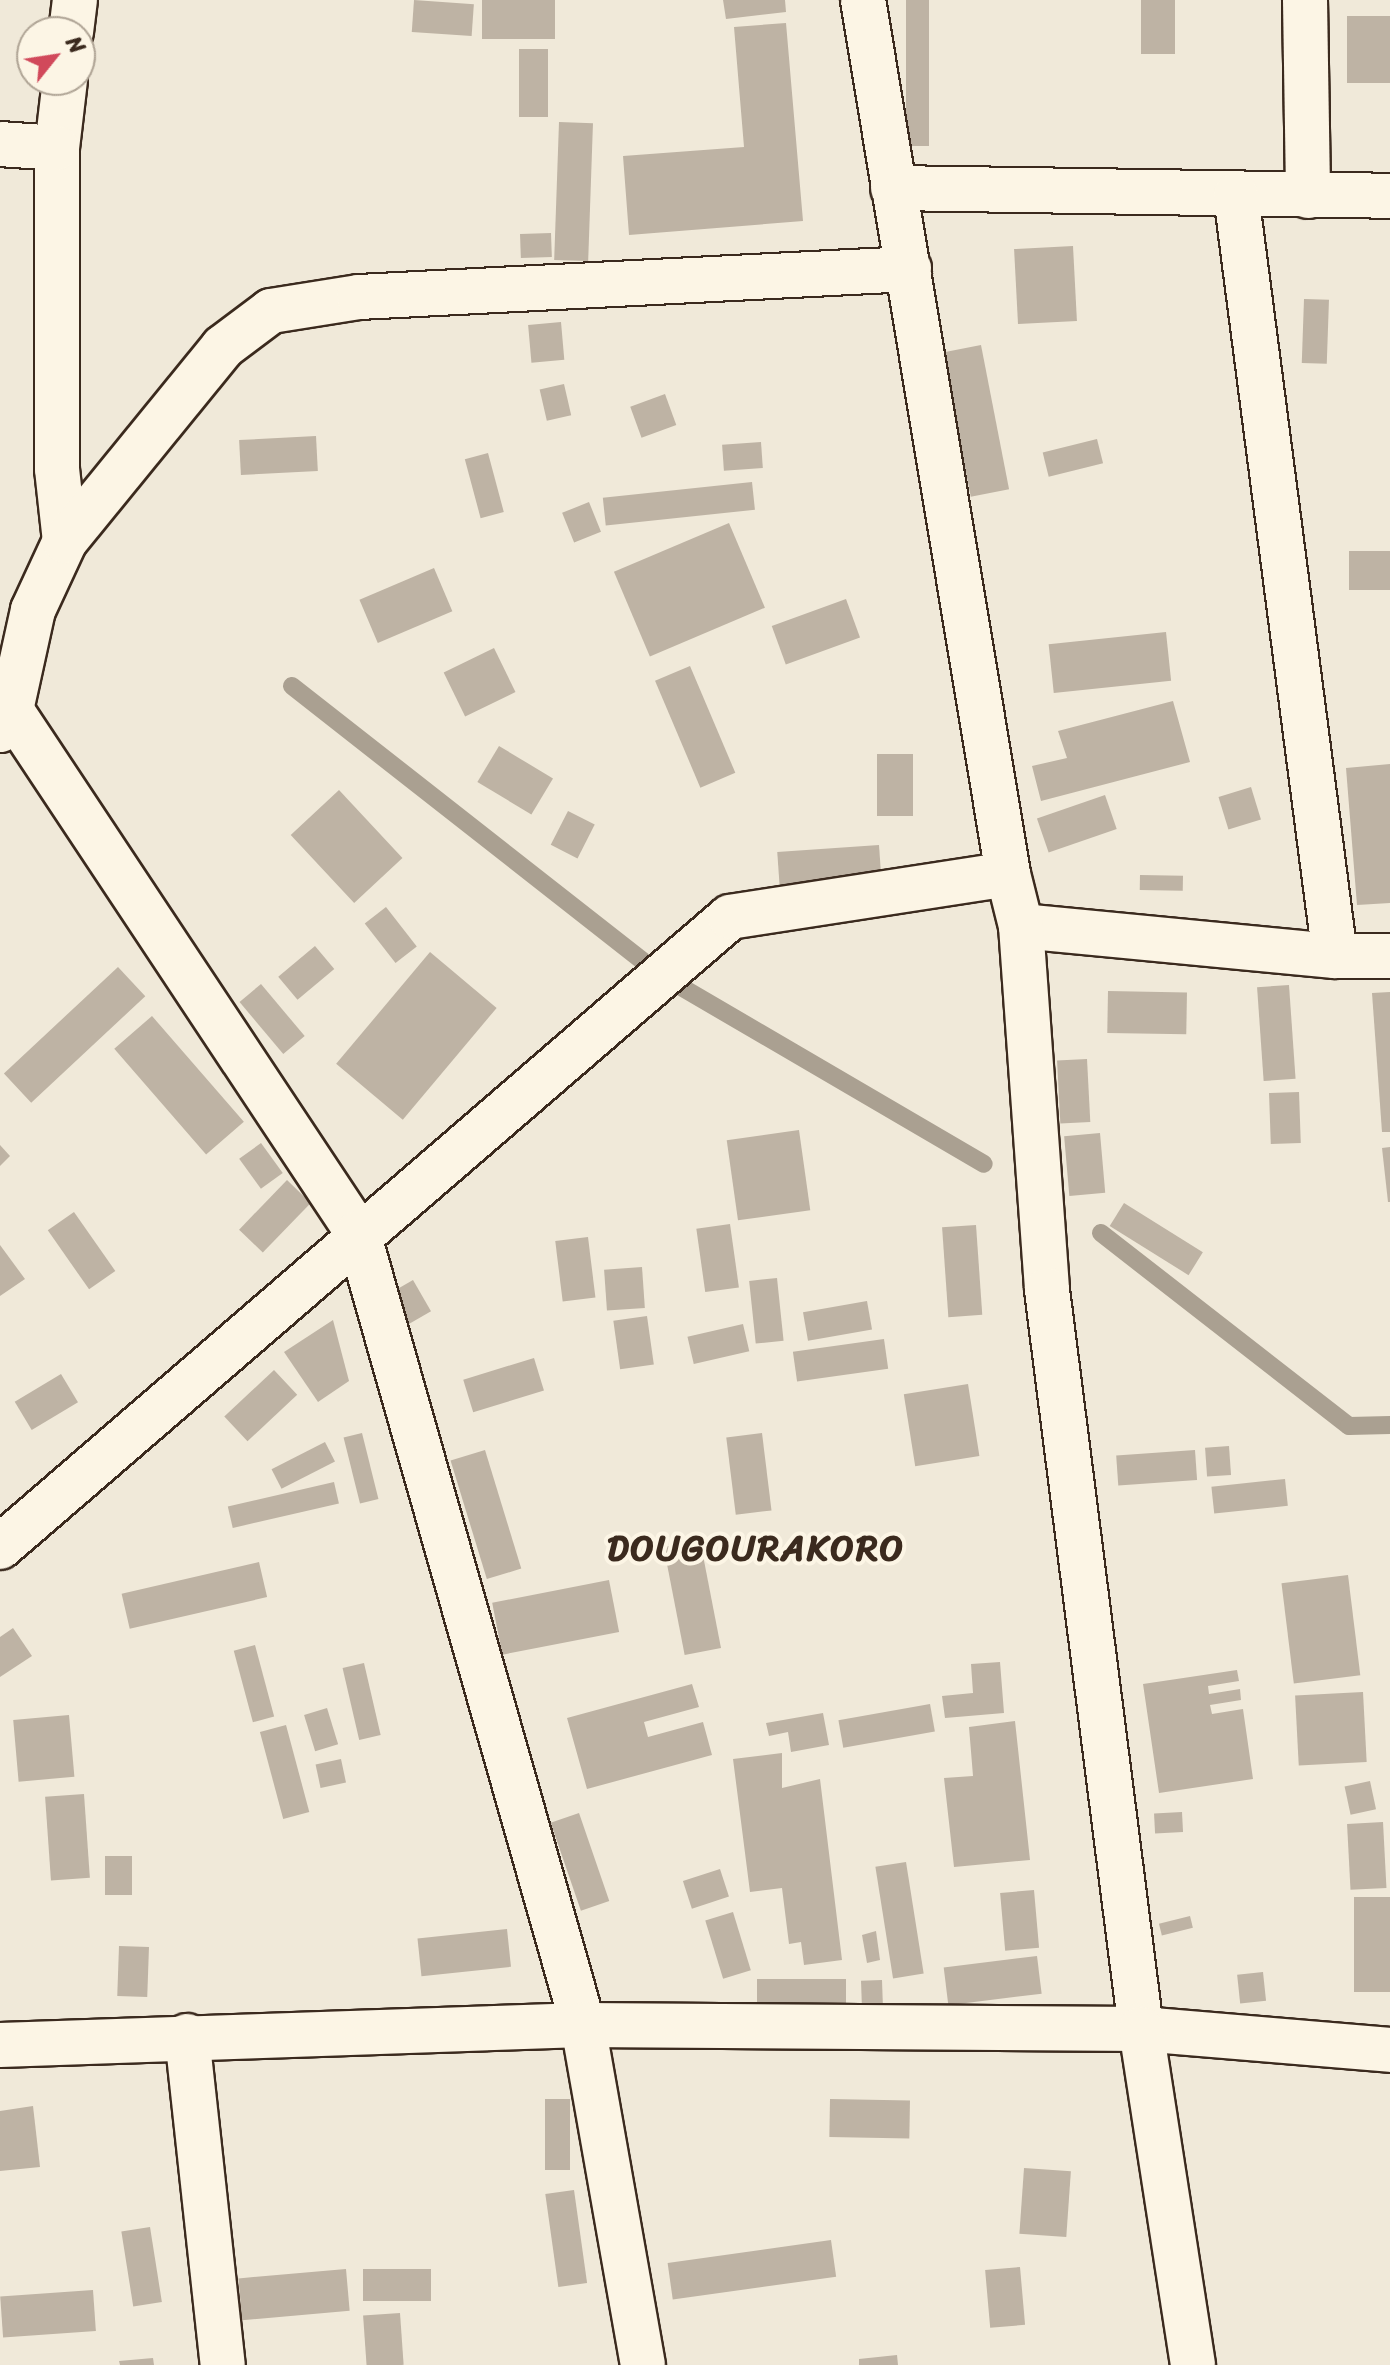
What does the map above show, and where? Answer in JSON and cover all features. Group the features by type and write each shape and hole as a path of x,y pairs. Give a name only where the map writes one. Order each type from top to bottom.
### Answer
{"street":[{"path":"863,0 1008,874 1021,926 1047,1290 1141,2029 1193,2365"},
{"path":"1305,0 1308,196"},
{"path":"63,96 57,148 57,469 65,541"},
{"path":"0,144 57,148"},
{"path":"893,188 1390,196"},
{"path":"1236,195 1335,956"},
{"path":"643,2365 583,2025 358,1233 5,720 33,610 65,541 223,347 271,311 359,297 909,269"},
{"path":"0,1547 260,1327 358,1233 730,917 1008,874"},
{"path":"1021,926 1335,956 1390,956"},
{"path":"0,2045 187,2036 583,2025 1141,2029 1390,2050"},
{"path":"187,2036 223,2365"}],"building":[{"path":"414,0 474,4 472,36 412,32"},
{"path":"482,0 555,0 555,39 482,39"},
{"path":"723,0 785,0 786,12 726,19"},
{"path":"906,0 929,0 929,146 906,146"},
{"path":"1141,0 1175,0 1175,54 1141,54"},
{"path":"1347,16 1390,16 1390,83 1347,83"},
{"path":"786,23 803,221 629,235 623,156 744,147 734,27"},
{"path":"519,49 548,49 548,117 519,117"},
{"path":"559,122 593,123 588,261 554,260"},
{"path":"551,233 552,257 521,258 520,234"},
{"path":"1073,246 1077,321 1018,324 1014,249"},
{"path":"1304,299 1329,300 1327,364 1302,363"},
{"path":"561,322 564,360 531,363 528,325"},
{"path":"981,345 1009,489 971,497 943,352"},
{"path":"564,384 571,415 547,421 540,390"},
{"path":"665,394 676,425 642,438 630,407"},
{"path":"316,436 318,471 241,475 239,440"},
{"path":"1097,439 1103,463 1049,477 1043,453"},
{"path":"761,442 763,468 724,471 722,445"},
{"path":"488,453 504,512 481,518 465,459"},
{"path":"752,482 755,510 606,526 603,498"},
{"path":"589,502 601,532 574,543 562,513"},
{"path":"729,523 765,608 650,657 614,572"},
{"path":"1349,551 1390,551 1390,590 1349,590"},
{"path":"434,568 452,611 378,643 359,600"},
{"path":"846,599 860,638 786,665 772,626"},
{"path":"1166,632 1171,681 1054,693 1049,644"},
{"path":"494,648 515,692 465,717 444,673"},
{"path":"690,666 735,773 700,788 655,681"},
{"path":"1173,701 1190,762 1041,801 1032,766 1067,758 1058,731"},
{"path":"499,746 553,778 531,814 477,782"},
{"path":"877,754 913,754 913,816 877,816"},
{"path":"1390,764 1390,903 1357,905 1346,768"},
{"path":"1251,787 1261,820 1228,829 1218,797"},
{"path":"339,790 402,858 354,903 291,835"},
{"path":"1105,795 1117,829 1049,852 1037,818"},
{"path":"568,811 595,825 577,858 551,845"},
{"path":"879,845 882,886 780,893 777,852"},
{"path":"1140,875 1183,876 1183,891 1140,890"},
{"path":"386,907 417,946 396,963 365,924"},
{"path":"315,946 334,969 298,1000 278,977"},
{"path":"430,952 497,1008 403,1120 336,1064"},
{"path":"118,967 145,996 31,1103 4,1073"},
{"path":"261,984 305,1036 283,1054 240,1002"},
{"path":"1289,985 1296,1079 1264,1081 1257,987"},
{"path":"1108,991 1187,992 1186,1034 1107,1033"},
{"path":"1390,992 1390,1132 1382,1132 1372,993"},
{"path":"152,1016 244,1122 206,1154 114,1049"},
{"path":"1087,1059 1090,1122 1060,1123 1057,1061"},
{"path":"1299,1092 1301,1143 1271,1144 1269,1093"},
{"path":"799,1130 810,1210 738,1220 727,1140"},
{"path":"1100,1133 1105,1193 1069,1196 1064,1136"},
{"path":"261,1143 283,1173 261,1189 239,1159"},
{"path":"0,1145 10,1156 0,1166"},
{"path":"1390,1147 1390,1202 1388,1202 1382,1148"},
{"path":"287,1180 311,1203 263,1253 239,1230"},
{"path":"1124,1203 1203,1252 1189,1275 1110,1226"},
{"path":"74,1212 115,1271 89,1289 48,1230"},
{"path":"730,1224 739,1287 705,1292 696,1229"},
{"path":"976,1225 982,1315 948,1317 942,1227"},
{"path":"588,1237 595,1298 563,1302 555,1241"},
{"path":"0,1245 25,1279 0,1296"},
{"path":"642,1267 645,1308 607,1311 604,1270"},
{"path":"777,1278 784,1341 756,1344 749,1281"},
{"path":"413,1280 431,1311 408,1324 390,1293"},
{"path":"867,1301 872,1330 808,1341 803,1312"},
{"path":"647,1316 654,1365 620,1369 613,1321"},
{"path":"333,1320 349,1381 318,1402 284,1352"},
{"path":"743,1324 749,1351 694,1364 687,1337"},
{"path":"884,1339 888,1369 797,1382 793,1352"},
{"path":"534,1358 544,1391 473,1412 463,1380"},
{"path":"274,1370 297,1395 247,1441 224,1416"},
{"path":"61,1374 78,1402 32,1430 15,1402"},
{"path":"968,1384 979,1456 915,1466 904,1394"},
{"path":"362,1433 378,1499 360,1504 344,1438"},
{"path":"762,1433 772,1510 736,1515 726,1437"},
{"path":"325,1442 335,1462 282,1489 272,1469"},
{"path":"1229,1446 1231,1475 1207,1477 1205,1448"},
{"path":"485,1450 521,1569 487,1579 451,1461"},
{"path":"1195,1450 1197,1480 1118,1485 1116,1456"},
{"path":"1285,1479 1288,1506 1214,1514 1211,1487"},
{"path":"334,1482 339,1503 233,1528 228,1507"},
{"path":"700,1540 721,1648 685,1655 664,1547"},
{"path":"259,1562 267,1597 130,1629 122,1594"},
{"path":"1348,1575 1360,1675 1294,1683 1281,1583"},
{"path":"609,1580 619,1632 502,1655 492,1603"},
{"path":"13,1628 32,1656 0,1677 0,1637"},
{"path":"255,1645 274,1716 253,1722 234,1651"},
{"path":"1000,1662 1004,1713 945,1718 942,1696 973,1693 971,1664"},
{"path":"364,1663 381,1735 359,1740 343,1668"},
{"path":"1237,1670 1239,1681 1208,1686 1209,1694 1240,1689 1241,1700 1210,1705 1212,1714 1243,1709 1253,1779 1159,1793 1143,1684"},
{"path":"692,1684 699,1707 644,1722 648,1737 703,1722 712,1755 587,1789 567,1718"},
{"path":"1363,1692 1367,1762 1299,1765 1295,1696"},
{"path":"930,1704 935,1732 843,1748 838,1720"},
{"path":"327,1708 338,1744 315,1751 304,1715"},
{"path":"823,1713 829,1745 791,1752 788,1732 769,1736 766,1723"},
{"path":"69,1715 74,1777 19,1782 13,1720"},
{"path":"1015,1721 1030,1860 954,1867 944,1778 973,1776 969,1727"},
{"path":"286,1725 309,1812 283,1819 260,1732"},
{"path":"782,1753 782,1788 820,1779 842,1960 804,1965 801,1942 789,1944 782,1888 750,1892 733,1759"},
{"path":"341,1759 346,1782 321,1788 316,1764"},
{"path":"1370,1781 1376,1809 1351,1815 1345,1786"},
{"path":"84,1794 90,1878 51,1881 45,1797"},
{"path":"1182,1812 1183,1832 1155,1833 1154,1813"},
{"path":"579,1813 609,1901 581,1911 551,1823"},
{"path":"1383,1822 1386,1888 1351,1890 1347,1824"},
{"path":"105,1856 132,1856 132,1895 105,1895"},
{"path":"906,1862 924,1974 893,1978 875,1867"},
{"path":"720,1869 729,1897 692,1909 683,1881"},
{"path":"1034,1890 1039,1948 1005,1951 1000,1893"},
{"path":"1354,1897 1390,1897 1390,1992 1354,1992"},
{"path":"733,1912 751,1970 723,1979 705,1920"},
{"path":"1190,1916 1193,1928 1162,1935 1159,1924"},
{"path":"507,1929 511,1967 421,1976 417,1938"},
{"path":"876,1931 880,1960 867,1963 862,1935"},
{"path":"119,1946 149,1947 147,1997 117,1996"},
{"path":"1037,1956 1042,1994 948,2005 944,1967"},
{"path":"1263,1972 1266,2001 1240,2004 1237,1975"},
{"path":"757,1979 846,1979 846,2010 757,2010"},
{"path":"882,1980 883,2012 862,2013 861,1981"},
{"path":"545,2099 570,2099 570,2170 545,2170"},
{"path":"830,2099 910,2100 909,2138 829,2137"},
{"path":"33,2106 40,2167 0,2171 0,2111"},
{"path":"1024,2168 1071,2171 1066,2237 1019,2234"},
{"path":"574,2190 587,2283 558,2287 545,2194"},
{"path":"150,2227 162,2302 133,2307 121,2232"},
{"path":"831,2240 836,2277 673,2300 668,2263"},
{"path":"1020,2267 1025,2325 990,2328 985,2270"},
{"path":"346,2269 350,2311 242,2320 238,2278"},
{"path":"363,2269 431,2269 431,2301 363,2301"},
{"path":"93,2290 96,2331 3,2337 0,2296"},
{"path":"400,2313 404,2365 367,2365 363,2316"},
{"path":"897,2355 898,2365 859,2365 859,2359"},
{"path":"153,2358 154,2365 120,2365 119,2361"}],"waterway":[{"path":"292,686 659,974 984,1164"},
{"path":"1101,1233 1349,1426 1390,1425"}],"district":[{"name":"DOUGOURAKORO","path":"756,1549"}]}
